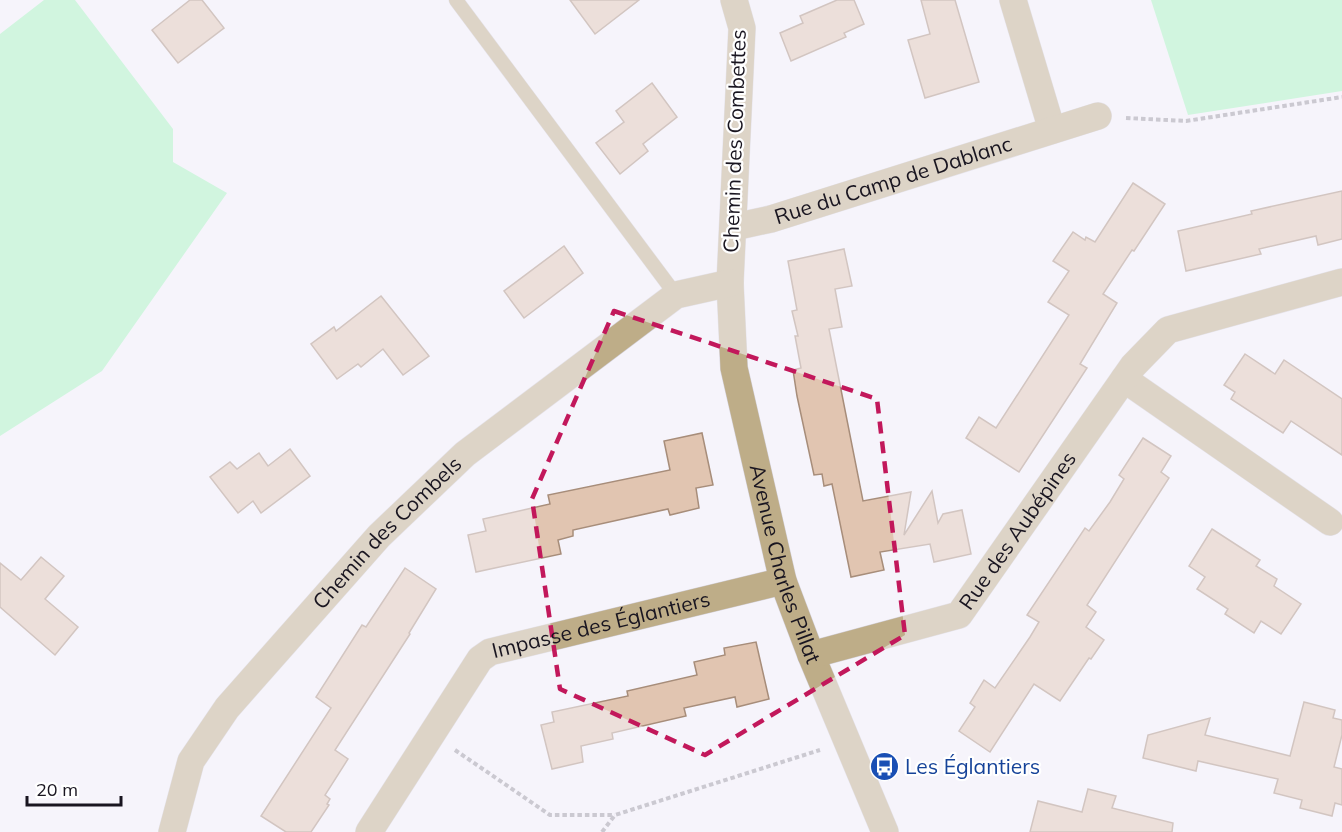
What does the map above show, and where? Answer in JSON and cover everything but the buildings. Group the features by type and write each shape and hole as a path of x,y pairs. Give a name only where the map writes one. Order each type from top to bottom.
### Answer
{"street":[{"name":"Chemin des Combettes","path":"730,283 742,28 734,0"},
{"path":"1013,0 1052,130"},
{"name":"Rue du Camp de Dablanc","path":"734,227 771,219 1098,116"},
{"name":"Rue des Aubépines","path":"811,655 959,615 1133,366 1168,330 1342,282"},
{"name":"Chemin des Combels","path":"172,832 191,761 227,708 379,536 465,454 676,295 730,283"},
{"name":"Avenue Charles Pillat","path":"730,283 734,368 783,581 811,655 885,832"},
{"path":"1124,379 1330,522"},
{"name":"Impasse des Églantiers","path":"369,832 480,659 490,652 783,581"}],"lane":[{"path":"456,0 676,295"}],"path":[{"path":"1098,116 1185,121 1342,97"},
{"path":"432,734 550,815 615,815 846,741"},
{"path":"602,832 615,815"}],"highlighted area":[{"path":"614,311 877,399 905,635 705,755 560,689 532,499"}],"green space":[{"path":"44,0 75,0 173,129 173,162 227,193 102,371 0,436 0,34"},
{"path":"1151,0 1342,0 1342,91 1188,115"}],"place":[{"name":"Les Églantiers","path":"884,767"}]}
